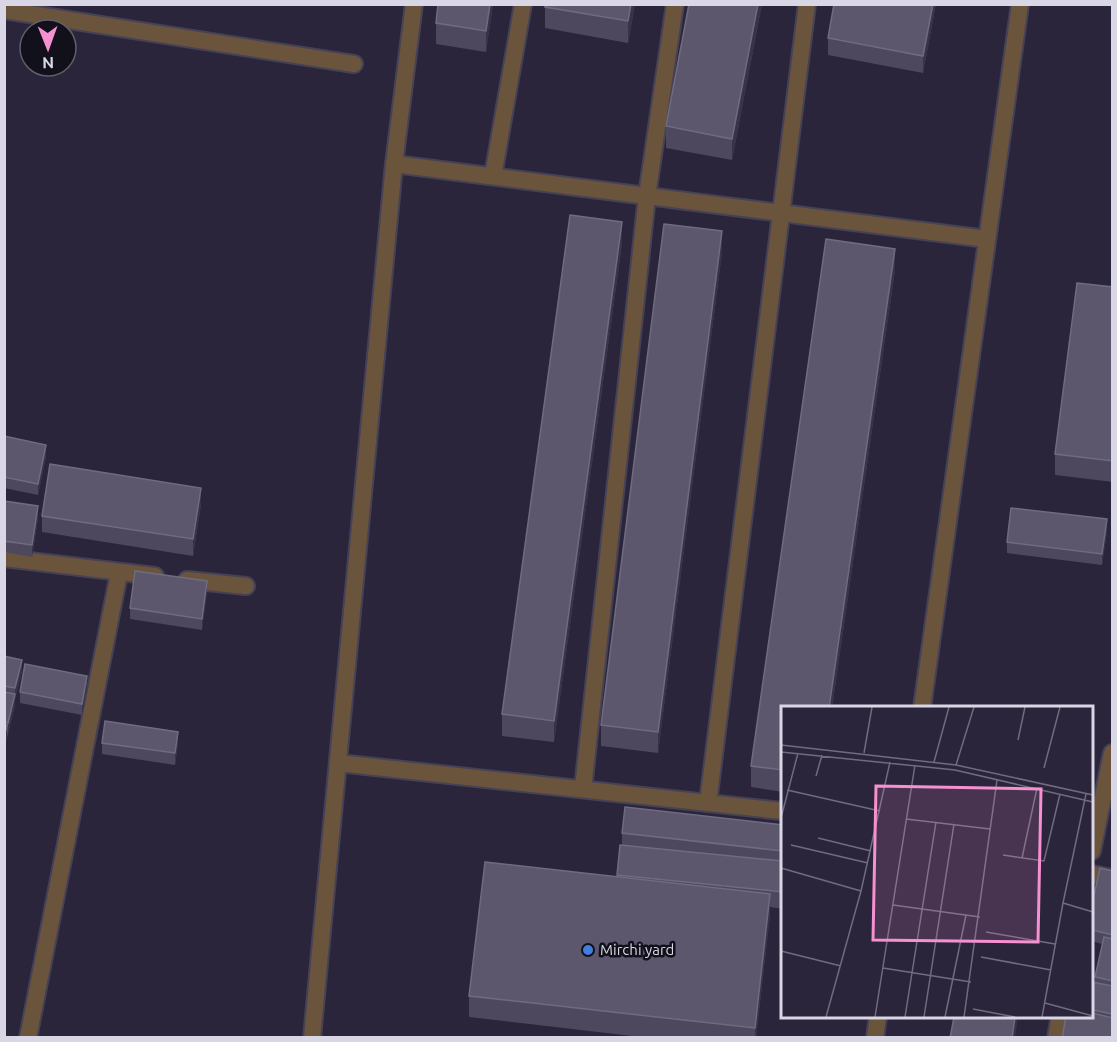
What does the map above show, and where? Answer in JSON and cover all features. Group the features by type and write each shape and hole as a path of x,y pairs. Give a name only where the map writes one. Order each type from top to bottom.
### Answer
{"street":[{"path":"312,1038 394,164 414,4"},
{"path":"493,176 523,4"},
{"path":"583,789 647,196 675,4"},
{"path":"708,803 783,213 807,4"},
{"path":"922,706 1020,4"},
{"path":"4,10 354,64"},
{"path":"394,164 987,239"},
{"path":"4,558 246,586"},
{"path":"28,1038 119,573"},
{"path":"1093,846 1113,753"},
{"path":"338,763 781,811"},
{"path":"1093,874 1113,878"},
{"path":"875,1038 878,1018"},
{"path":"1056,1038 1059,1018"}],"building":[{"path":"438,4 490,4 486,31 436,23"},
{"path":"545,4 631,4 628,21 545,7"},
{"path":"689,4 758,4 732,139 666,126"},
{"path":"834,4 933,4 923,56 828,38"},
{"path":"570,215 622,222 554,721 502,714"},
{"path":"664,224 722,231 658,732 601,725"},
{"path":"826,239 895,249 829,706 781,706 781,770 751,766"},
{"path":"1077,283 1113,287 1113,461 1055,454"},
{"path":"4,436 46,445 38,484 4,477"},
{"path":"50,464 201,488 193,539 42,516"},
{"path":"4,501 38,506 32,545 4,541"},
{"path":"1011,508 1107,519 1102,554 1007,542"},
{"path":"135,571 207,581 202,619 130,608"},
{"path":"4,656 22,660 15,688 4,686"},
{"path":"25,664 87,676 82,704 20,692"},
{"path":"4,692 15,694 8,723 4,722"},
{"path":"105,721 178,732 175,753 102,743"},
{"path":"625,807 781,825 781,851 622,833"},
{"path":"620,845 781,861 781,892 617,875"},
{"path":"485,862 770,894 755,1028 469,996"},
{"path":"1100,868 1113,871 1113,935 1093,930 1093,900"},
{"path":"1104,937 1113,939 1113,981 1095,977"},
{"path":"1093,982 1113,986 1113,1014 1093,1010"},
{"path":"1093,1013 1113,1018 1113,1038 1062,1038 1066,1018 1093,1018"},
{"path":"954,1018 1015,1018 1012,1038 950,1038"}],"place":[{"name":"Mirchi yard","path":"588,950"}]}
